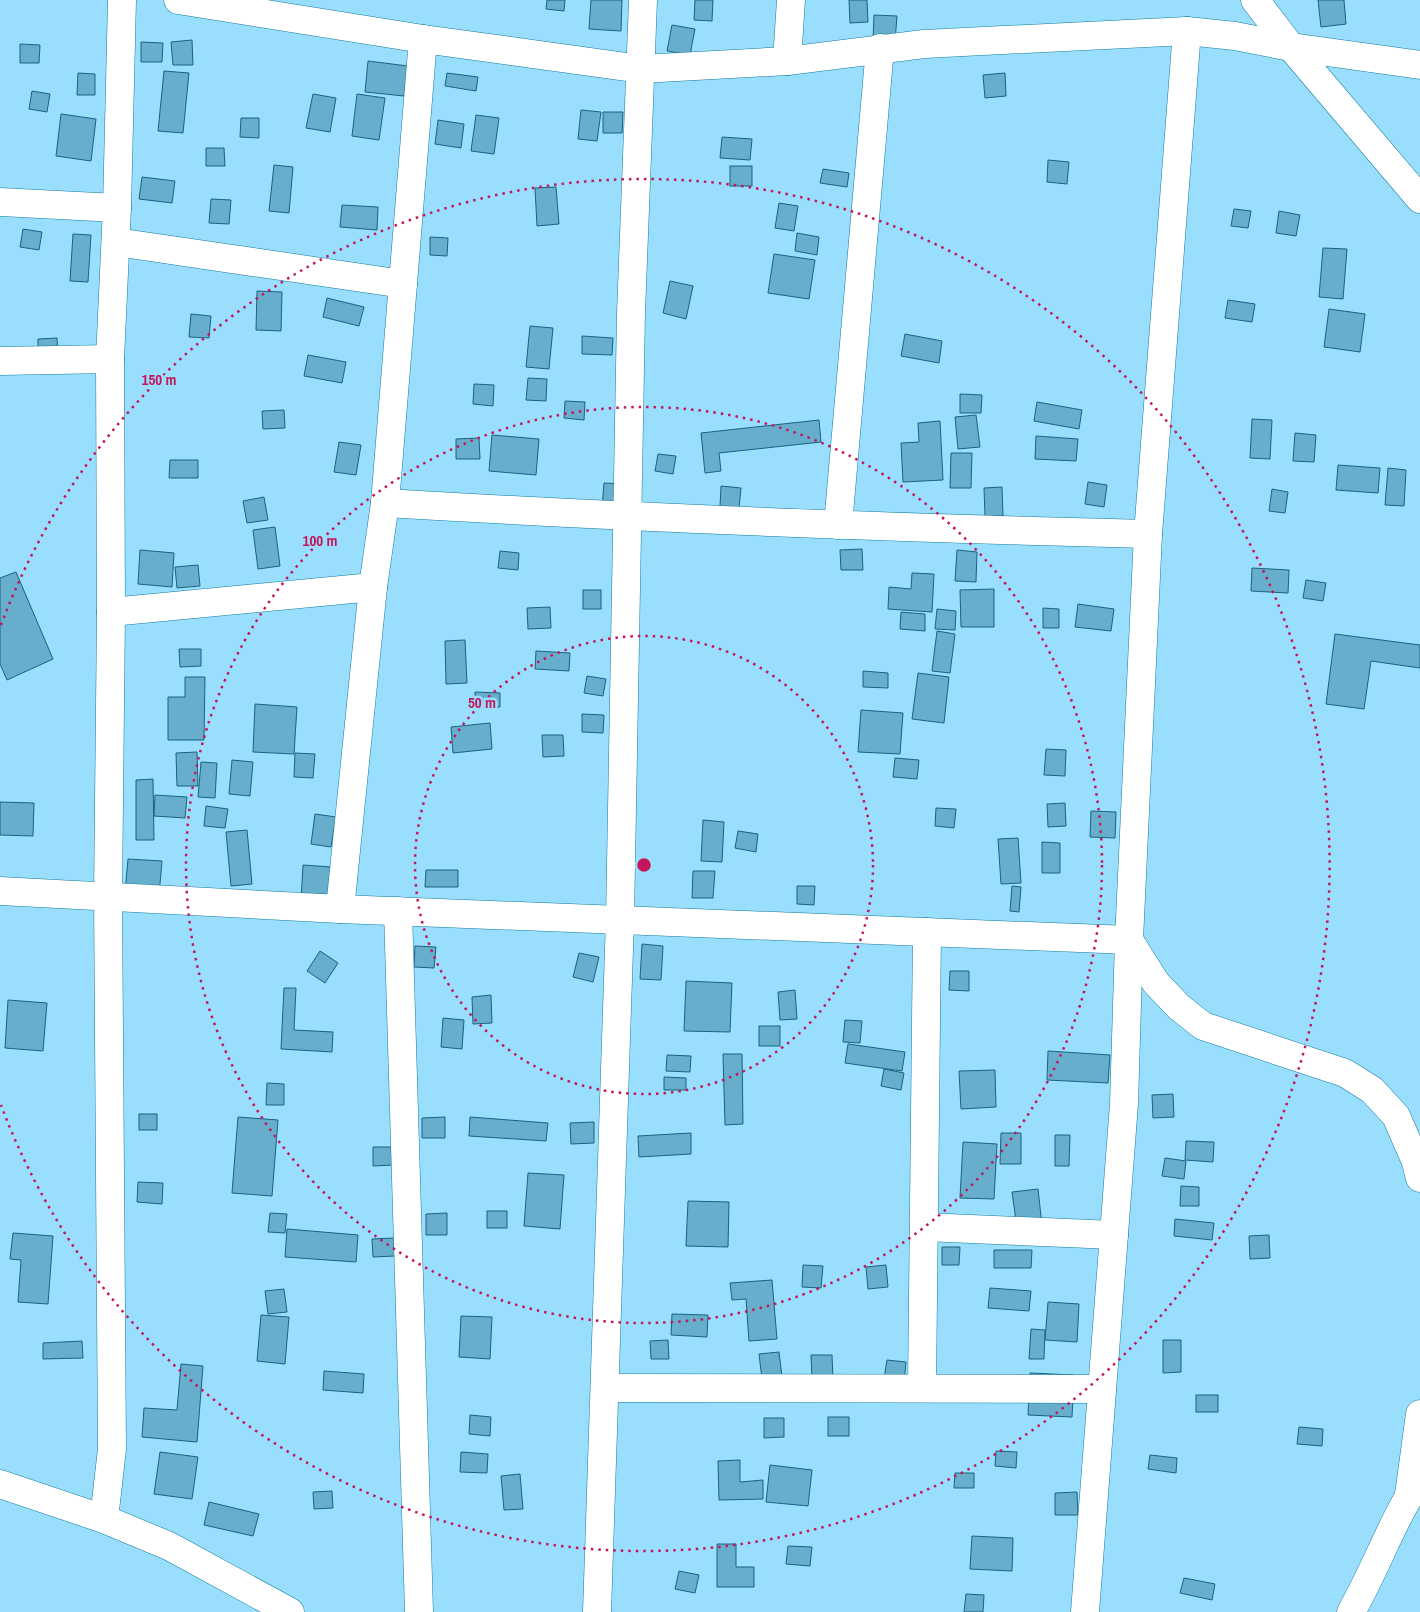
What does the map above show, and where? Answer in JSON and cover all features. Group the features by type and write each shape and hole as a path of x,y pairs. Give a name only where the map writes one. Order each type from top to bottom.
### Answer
{"street":[{"path":"104,1519 112,1449 108,897 111,612 110,359 116,242 122,0"},
{"path":"178,0 423,39 640,69 788,62 880,48 924,44 1187,31 1235,36 1291,47 1420,65"},
{"path":"597,1612 620,919 631,314 643,0"},
{"path":"788,62 791,0"},
{"path":"1255,0 1291,47 1420,199"},
{"path":"1085,1612 1124,1104 1129,940 1148,534 1187,31"},
{"path":"340,909 373,587 385,503 423,39"},
{"path":"838,525 880,48"},
{"path":"0,202 117,208"},
{"path":"116,242 403,284"},
{"path":"0,361 110,359"},
{"path":"385,503 838,525 1148,534"},
{"path":"111,612 373,587"},
{"path":"0,891 340,909 1129,940"},
{"path":"398,911 419,1612"},
{"path":"922,1388 927,932"},
{"path":"1129,940 1156,984 1179,1007 1203,1026 1345,1073 1372,1090 1396,1116 1416,1162 1420,1178"},
{"path":"924,1226 1114,1235"},
{"path":"605,1388 1102,1389"},
{"path":"1350,1612 1368,1583 1415,1487 1420,1414"},
{"path":"0,1484 104,1519 169,1546 281,1610"}],"building":[{"path":"547,0 565,0 564,11 546,9"},
{"path":"591,0 622,0 621,31 589,29"},
{"path":"695,0 713,0 712,21 694,20"},
{"path":"849,0 867,0 868,22 850,23"},
{"path":"1318,0 1344,0 1346,24 1321,27"},
{"path":"874,15 897,16 895,42 873,41"},
{"path":"672,25 695,29 690,55 667,51"},
{"path":"192,40 193,65 173,65 171,42"},
{"path":"141,42 163,43 162,62 141,62"},
{"path":"20,44 40,45 39,63 20,63"},
{"path":"368,61 408,66 404,96 365,92"},
{"path":"164,71 189,73 183,133 158,131"},
{"path":"78,73 95,74 95,95 77,95"},
{"path":"447,73 478,77 476,91 445,86"},
{"path":"1005,73 1006,96 985,98 983,75"},
{"path":"32,91 50,94 47,112 29,109"},
{"path":"313,94 336,98 330,132 306,128"},
{"path":"357,94 385,98 379,140 352,136"},
{"path":"581,110 601,112 597,141 578,139"},
{"path":"603,112 623,112 622,133 603,133"},
{"path":"61,114 96,119 91,161 56,156"},
{"path":"476,115 499,118 494,154 471,151"},
{"path":"241,118 259,118 259,138 240,137"},
{"path":"438,120 464,124 461,148 435,144"},
{"path":"722,137 752,139 750,160 720,158"},
{"path":"206,148 224,148 225,166 206,166"},
{"path":"1048,160 1069,162 1067,184 1047,182"},
{"path":"274,165 293,167 289,213 269,211"},
{"path":"730,166 752,166 752,186 730,186"},
{"path":"823,169 849,173 847,187 820,183"},
{"path":"142,177 175,181 172,203 139,199"},
{"path":"556,187 559,224 537,226 535,188"},
{"path":"211,199 231,200 229,224 209,223"},
{"path":"779,203 798,206 794,231 775,228"},
{"path":"342,205 378,207 377,230 340,227"},
{"path":"1234,209 1251,211 1248,228 1231,226"},
{"path":"1279,211 1300,215 1296,236 1276,233"},
{"path":"23,229 42,232 39,250 20,247"},
{"path":"797,233 819,237 817,255 795,251"},
{"path":"73,234 91,235 88,282 70,281"},
{"path":"430,237 448,238 447,256 430,255"},
{"path":"1323,248 1347,249 1343,299 1319,297"},
{"path":"774,254 815,260 809,299 768,293"},
{"path":"670,281 693,286 686,319 663,313"},
{"path":"257,291 282,292 281,331 256,330"},
{"path":"327,298 364,307 359,326 323,317"},
{"path":"1228,300 1255,304 1252,322 1225,318"},
{"path":"1329,309 1365,314 1360,352 1324,347"},
{"path":"191,314 211,316 209,338 189,337"},
{"path":"530,326 553,328 549,369 526,367"},
{"path":"905,334 942,341 939,363 901,356"},
{"path":"582,336 613,338 612,355 582,354"},
{"path":"57,338 58,358 38,359 38,339"},
{"path":"308,355 346,362 342,383 304,376"},
{"path":"528,378 547,379 546,401 526,400"},
{"path":"474,384 494,385 493,406 473,404"},
{"path":"960,394 982,395 981,413 960,413"},
{"path":"565,401 585,402 584,420 564,418"},
{"path":"1037,402 1082,410 1079,429 1034,421"},
{"path":"284,410 285,428 263,429 262,411"},
{"path":"976,415 980,447 958,449 955,417"},
{"path":"1252,419 1272,420 1270,459 1250,458"},
{"path":"819,420 821,442 719,453 721,471 705,473 701,433"},
{"path":"940,421 943,480 903,482 901,443 919,442 918,423"},
{"path":"1295,433 1316,435 1314,462 1293,461"},
{"path":"492,435 539,439 536,475 489,471"},
{"path":"1036,436 1078,439 1076,461 1035,459"},
{"path":"479,438 480,459 456,459 456,439"},
{"path":"339,442 361,445 356,475 334,472"},
{"path":"951,453 972,453 971,488 950,488"},
{"path":"658,454 676,456 673,474 655,471"},
{"path":"170,460 198,460 198,478 169,478"},
{"path":"1338,465 1380,468 1378,493 1336,490"},
{"path":"1388,468 1406,470 1404,506 1385,505"},
{"path":"1088,482 1107,485 1104,507 1085,504"},
{"path":"604,483 624,484 623,511 602,509"},
{"path":"721,486 741,488 739,508 720,507"},
{"path":"1002,487 1003,516 985,516 984,488"},
{"path":"1272,489 1288,492 1285,513 1269,511"},
{"path":"264,497 268,520 247,523 243,501"},
{"path":"275,527 280,566 258,569 253,530"},
{"path":"862,549 863,570 841,570 840,550"},
{"path":"140,550 174,553 172,587 138,584"},
{"path":"957,550 977,552 976,582 955,581"},
{"path":"500,551 519,553 518,570 498,568"},
{"path":"198,565 200,586 177,588 175,567"},
{"path":"1252,568 1289,570 1288,593 1251,591"},
{"path":"16,572 53,659 7,680 0,664 0,578"},
{"path":"912,573 934,574 932,612 888,609 889,587 911,589"},
{"path":"1306,580 1326,583 1323,601 1303,598"},
{"path":"994,589 994,627 961,627 960,590"},
{"path":"583,590 601,590 601,609 583,609"},
{"path":"1078,604 1114,609 1111,631 1075,627"},
{"path":"550,607 551,628 528,629 527,608"},
{"path":"1043,608 1059,609 1059,628 1043,628"},
{"path":"937,609 956,611 955,630 935,629"},
{"path":"901,612 925,614 925,631 900,629"},
{"path":"937,631 955,634 950,673 932,671"},
{"path":"1335,634 1420,645 1420,668 1371,661 1364,709 1326,704"},
{"path":"465,640 467,683 446,684 445,641"},
{"path":"179,649 201,649 201,666 180,667"},
{"path":"536,651 570,653 569,671 535,669"},
{"path":"863,671 888,673 888,688 863,687"},
{"path":"918,673 949,677 944,723 912,719"},
{"path":"587,676 606,679 603,696 584,693"},
{"path":"185,677 205,677 204,740 168,740 168,697 185,697"},
{"path":"475,692 500,693 500,707 475,707"},
{"path":"255,704 297,707 294,754 253,752"},
{"path":"861,710 903,713 900,754 858,752"},
{"path":"582,714 604,715 603,733 582,732"},
{"path":"490,723 492,749 453,753 451,727"},
{"path":"542,735 563,735 564,756 543,757"},
{"path":"1046,749 1066,750 1065,776 1044,775"},
{"path":"197,752 198,786 177,786 176,753"},
{"path":"295,753 315,754 313,778 294,777"},
{"path":"895,758 919,760 917,779 893,777"},
{"path":"232,760 253,762 250,796 229,794"},
{"path":"201,762 217,763 215,798 198,797"},
{"path":"153,779 154,840 136,840 136,780"},
{"path":"155,795 187,797 185,818 154,816"},
{"path":"0,802 34,803 33,836 0,835"},
{"path":"1065,803 1066,826 1048,827 1047,804"},
{"path":"206,806 228,809 225,828 204,826"},
{"path":"936,808 956,809 954,828 935,826"},
{"path":"1091,811 1116,812 1115,838 1090,837"},
{"path":"315,814 336,817 331,847 311,844"},
{"path":"703,820 724,822 722,862 701,861"},
{"path":"247,830 252,884 231,886 226,832"},
{"path":"738,831 758,834 756,852 735,848"},
{"path":"1018,838 1021,883 1001,884 998,839"},
{"path":"1042,842 1060,843 1060,873 1042,873"},
{"path":"128,859 162,861 159,895 125,893"},
{"path":"303,865 332,867 329,902 301,900"},
{"path":"426,870 458,870 458,887 425,887"},
{"path":"693,871 715,871 713,898 692,898"},
{"path":"797,886 815,886 814,905 797,904"},
{"path":"1012,886 1021,887 1019,912 1010,911"},
{"path":"642,944 663,946 661,980 640,979"},
{"path":"415,946 436,947 434,968 414,967"},
{"path":"320,951 338,963 325,983 307,971"},
{"path":"579,953 599,957 593,982 573,977"},
{"path":"950,971 969,971 969,991 949,990"},
{"path":"686,981 732,983 730,1032 684,1031"},
{"path":"284,988 296,988 294,1030 333,1032 332,1052 281,1049"},
{"path":"795,990 797,1019 780,1020 778,992"},
{"path":"491,995 492,1023 473,1024 472,997"},
{"path":"8,1000 47,1003 43,1051 5,1048"},
{"path":"443,1018 464,1020 462,1049 441,1047"},
{"path":"845,1020 862,1021 860,1043 843,1042"},
{"path":"759,1026 780,1026 780,1046 759,1046"},
{"path":"848,1044 905,1052 902,1071 845,1063"},
{"path":"1048,1051 1110,1055 1108,1083 1047,1080"},
{"path":"723,1054 742,1054 743,1124 725,1125"},
{"path":"667,1055 691,1056 690,1072 666,1071"},
{"path":"884,1069 904,1073 901,1090 881,1086"},
{"path":"995,1070 996,1107 961,1109 959,1071"},
{"path":"664,1077 686,1078 686,1090 664,1090"},
{"path":"267,1083 284,1084 284,1105 266,1105"},
{"path":"1173,1094 1174,1117 1153,1118 1152,1095"},
{"path":"139,1114 157,1114 157,1130 139,1130"},
{"path":"238,1117 278,1120 272,1196 232,1193"},
{"path":"445,1117 445,1138 422,1138 422,1118"},
{"path":"470,1117 548,1123 546,1141 469,1136"},
{"path":"594,1122 594,1143 571,1144 570,1123"},
{"path":"691,1133 691,1154 639,1157 638,1136"},
{"path":"1001,1133 1021,1133 1021,1164 1000,1164"},
{"path":"1055,1135 1070,1135 1069,1166 1055,1166"},
{"path":"1186,1141 1214,1142 1213,1162 1185,1160"},
{"path":"963,1142 997,1144 994,1199 960,1198"},
{"path":"373,1147 393,1147 393,1165 373,1166"},
{"path":"1165,1158 1186,1161 1184,1179 1162,1176"},
{"path":"528,1173 564,1175 560,1229 524,1226"},
{"path":"138,1182 163,1183 162,1204 137,1202"},
{"path":"1181,1186 1199,1187 1199,1206 1180,1206"},
{"path":"1038,1189 1042,1225 1017,1228 1012,1192"},
{"path":"688,1201 729,1202 728,1247 686,1246"},
{"path":"487,1211 507,1211 507,1228 487,1228"},
{"path":"270,1213 287,1214 285,1233 268,1232"},
{"path":"447,1213 447,1235 426,1235 426,1214"},
{"path":"1175,1219 1214,1223 1212,1240 1174,1236"},
{"path":"287,1229 358,1235 356,1262 285,1257"},
{"path":"13,1233 53,1236 48,1304 18,1302 21,1260 10,1259"},
{"path":"1269,1235 1270,1258 1250,1259 1249,1236"},
{"path":"394,1238 395,1256 373,1257 372,1239"},
{"path":"942,1247 960,1247 959,1265 942,1265"},
{"path":"994,1250 1032,1250 1031,1268 994,1268"},
{"path":"803,1265 823,1266 821,1288 802,1287"},
{"path":"886,1265 888,1287 868,1289 866,1267"},
{"path":"772,1280 777,1339 749,1341 746,1299 732,1300 730,1283"},
{"path":"990,1288 1031,1291 1029,1311 988,1308"},
{"path":"284,1289 287,1312 268,1314 265,1291"},
{"path":"1048,1302 1079,1304 1077,1342 1045,1340"},
{"path":"672,1314 708,1315 707,1337 671,1335"},
{"path":"261,1315 289,1317 285,1364 257,1361"},
{"path":"461,1316 492,1317 490,1359 459,1357"},
{"path":"1031,1329 1045,1330 1044,1359 1029,1359"},
{"path":"668,1340 669,1359 651,1359 650,1341"},
{"path":"1163,1340 1181,1340 1181,1372 1163,1373"},
{"path":"82,1341 83,1358 43,1359 43,1343"},
{"path":"779,1352 783,1385 763,1388 759,1354"},
{"path":"811,1355 832,1355 833,1379 812,1380"},
{"path":"887,1360 906,1362 904,1382 884,1379"},
{"path":"181,1364 203,1366 197,1442 142,1437 144,1408 177,1410"},
{"path":"324,1371 364,1374 363,1393 323,1390"},
{"path":"1030,1373 1074,1375 1072,1417 1028,1415"},
{"path":"1196,1395 1218,1395 1218,1412 1196,1412"},
{"path":"470,1415 491,1417 490,1436 469,1434"},
{"path":"828,1417 849,1417 849,1436 828,1436"},
{"path":"764,1418 784,1418 784,1437 764,1438"},
{"path":"1299,1427 1323,1429 1322,1446 1297,1444"},
{"path":"996,1451 1017,1452 1016,1468 995,1466"},
{"path":"160,1452 198,1457 192,1499 154,1494"},
{"path":"461,1452 488,1454 487,1473 460,1472"},
{"path":"1150,1455 1177,1458 1176,1473 1148,1469"},
{"path":"740,1460 740,1482 763,1480 763,1499 719,1500 718,1461"},
{"path":"770,1465 812,1470 808,1506 766,1502"},
{"path":"955,1473 974,1473 974,1488 954,1488"},
{"path":"520,1474 523,1509 504,1510 501,1476"},
{"path":"332,1491 333,1508 314,1509 313,1492"},
{"path":"1077,1492 1078,1515 1055,1515 1055,1493"},
{"path":"209,1502 259,1514 253,1536 204,1525"},
{"path":"972,1536 1013,1538 1012,1571 970,1569"},
{"path":"717,1544 736,1544 736,1567 754,1567 754,1587 717,1587"},
{"path":"788,1546 812,1547 810,1566 786,1564"},
{"path":"679,1571 699,1575 695,1593 675,1589"},
{"path":"1184,1578 1215,1584 1212,1600 1180,1593"},
{"path":"966,1594 984,1595 983,1612 964,1612"}]}
